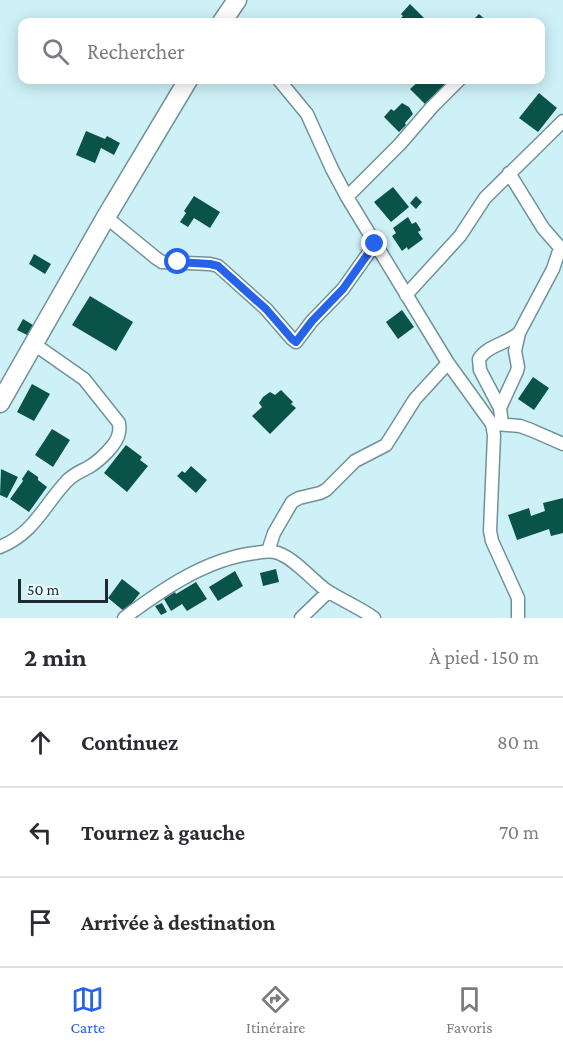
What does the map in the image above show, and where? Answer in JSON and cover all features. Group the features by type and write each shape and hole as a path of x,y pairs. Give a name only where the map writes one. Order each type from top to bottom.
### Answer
{"highway":[{"path":"225,18 237,0"},
{"path":"0,403 106,217 186,84"}],"street":[{"path":"282,84 307,114 347,197 448,363 497,424 520,426 563,444"},
{"path":"347,197 455,84"},
{"path":"406,295 460,236 485,198 563,121"},
{"path":"509,173 543,228 561,250 519,333 515,351 517,371 500,408 494,435 490,531 492,541 518,598 518,618"},
{"path":"106,217 162,262 218,266 266,309 296,342 312,321 343,289 375,244"},
{"path":"500,408 480,370 479,360 487,350 506,342 519,333"},
{"path":"0,547 12,542 30,528 64,483 103,456 113,445 120,431 119,423 84,379 34,344"},
{"path":"268,551 274,533 292,502 326,490 355,461 386,445 415,399 448,363"},
{"path":"124,618 176,582 214,563 240,555 268,551 288,558 328,592 374,618"},
{"path":"301,618 328,592"}],"building":[{"path":"410,4 424,18 401,18 403,16 401,14"},
{"path":"416,84 445,84 425,104 410,89"},
{"path":"539,93 557,108 538,132 519,118"},
{"path":"402,103 409,107 413,114 399,132 384,117 391,109 394,111"},
{"path":"86,131 105,139 107,136 120,143 114,155 101,148 95,163 76,155"},
{"path":"393,187 409,207 391,222 374,202"},
{"path":"194,196 220,212 210,228 194,218 188,227 180,222"},
{"path":"416,196 422,202 416,209 410,203"},
{"path":"408,217 412,224 416,222 421,230 418,232 423,239 408,250 407,247 402,251 392,236 396,233 393,228"},
{"path":"34,254 51,264 45,274 29,264"},
{"path":"90,296 133,322 116,351 72,325"},
{"path":"402,310 414,327 398,339 386,322"},
{"path":"23,319 33,325 27,335 17,330"},
{"path":"533,377 549,388 534,410 518,399"},
{"path":"32,384 50,394 34,421 17,412"},
{"path":"281,390 296,408 270,434 252,416 262,407 259,403 263,397 270,392 275,395"},
{"path":"52,429 70,440 53,467 35,455"},
{"path":"126,445 142,457 140,460 148,466 127,492 104,473"},
{"path":"191,466 207,480 196,493 177,476 182,471 185,473"},
{"path":"1,469 18,477 7,498 0,495"},
{"path":"28,470 47,487 29,512 10,499"},
{"path":"563,498 563,533 551,536 549,529 517,540 508,515 529,508 531,516 545,511 543,503"},
{"path":"276,569 279,582 263,586 260,573"},
{"path":"235,571 243,586 218,601 209,587"},
{"path":"122,579 140,593 125,612 108,598"},
{"path":"196,582 207,599 187,611 182,604 171,611 164,599"},
{"path":"162,603 167,612 161,615 155,606"}],"route":[{"path":"178,262 218,266 266,309 296,342 312,321 343,289 375,244"}]}
